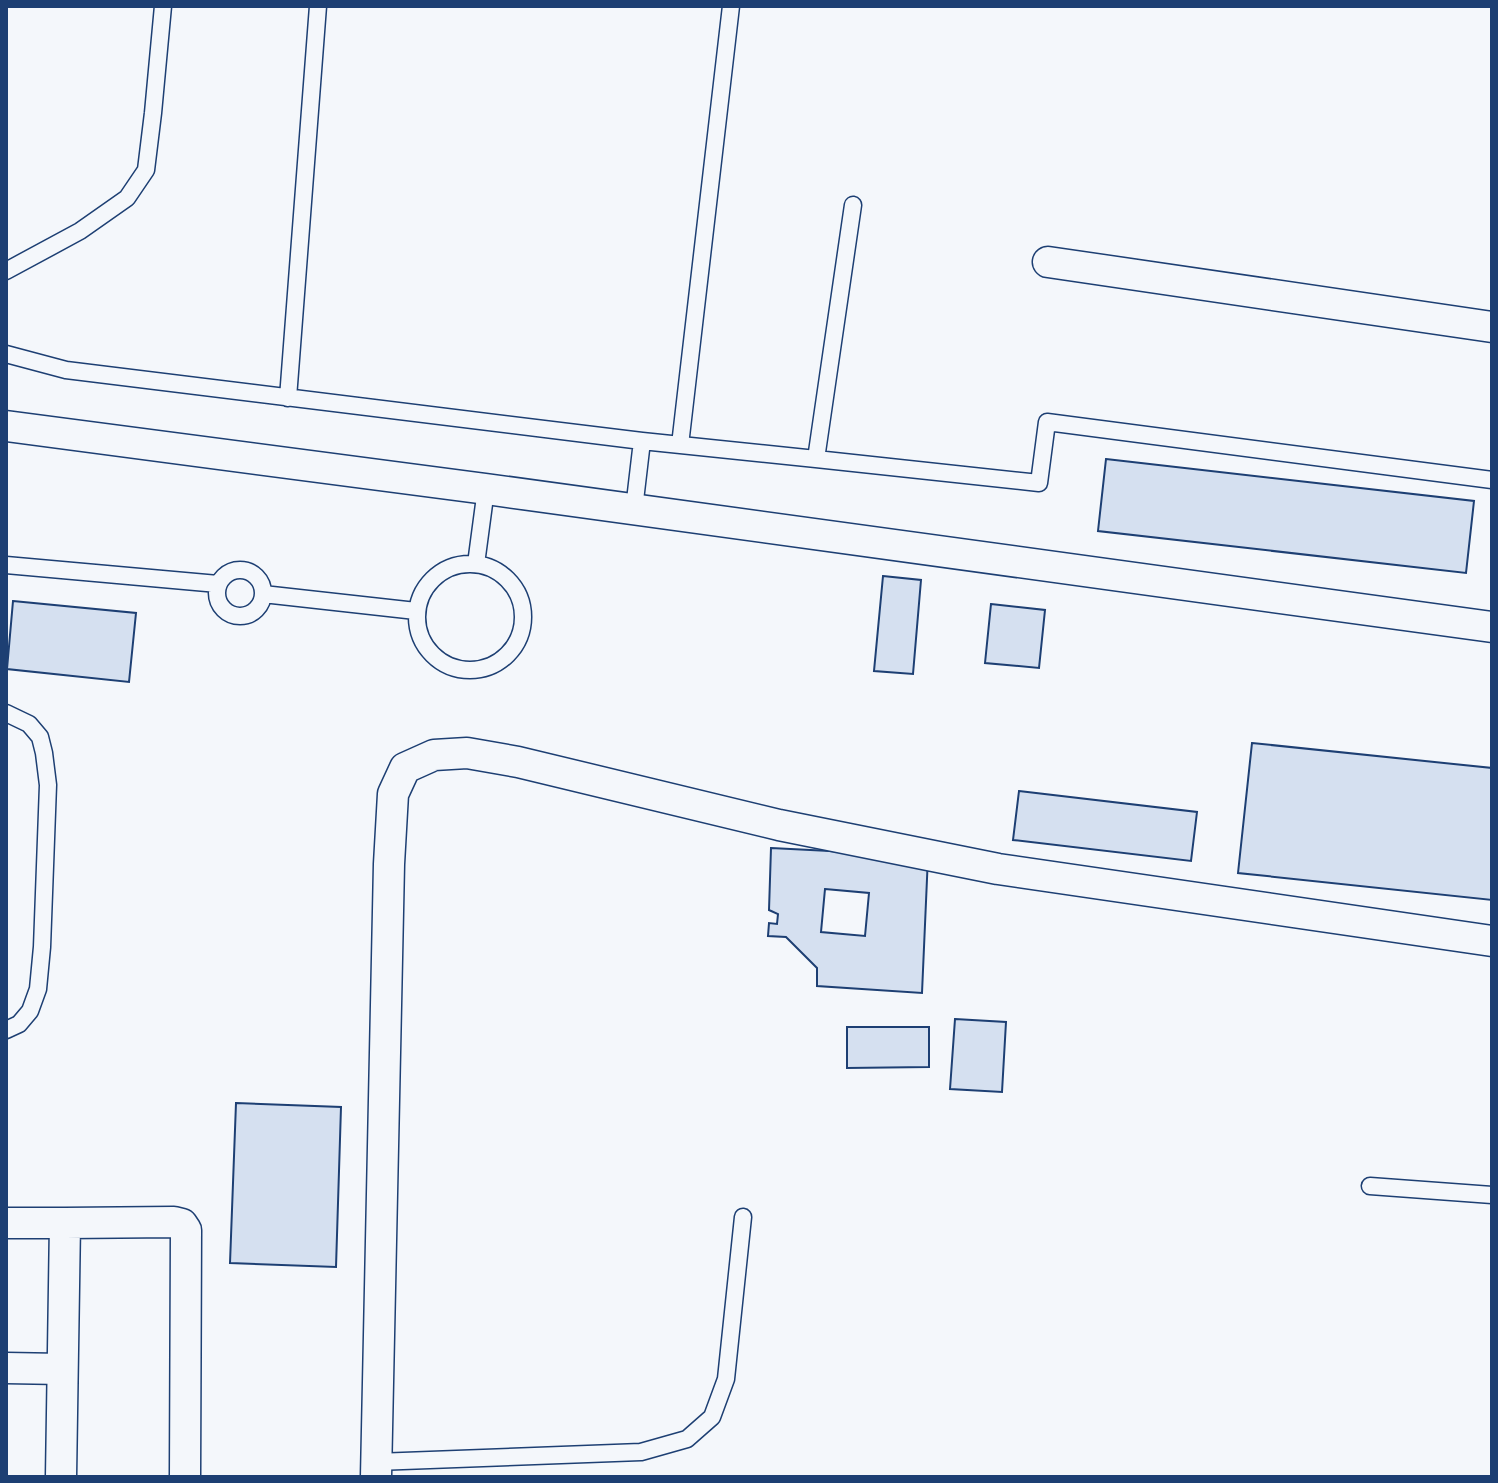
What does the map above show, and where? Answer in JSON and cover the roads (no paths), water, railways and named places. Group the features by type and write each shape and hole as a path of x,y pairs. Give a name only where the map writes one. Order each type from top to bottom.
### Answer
{"street":[{"path":"1048,262 1492,327"},
{"path":"6,426 1492,627"},
{"path":"376,1469 389,864 393,794 405,768 434,755 467,753 518,762 779,825 982,866 1492,941"},
{"path":"6,1223 182,1224 186,1230 185,1477"},
{"path":"61,1477 65,1223"},
{"path":"6,1368 62,1369"}],"lane":[{"path":"6,271 80,231 127,198 146,170 163,6"},
{"path":"288,398 318,6"},
{"path":"680,445 731,6"},
{"path":"816,459 853,205"},
{"path":"6,354 66,370 288,398 642,441 1039,483 1047,422 1492,480"},
{"path":"634,509 642,441"},
{"path":"476,564 486,489"},
{"path":"459,564 476,564 499,572 517,590 523,606 523,622 519,639 510,653 497,663 481,669 464,670 448,666 434,657 423,644 417,628 416,611 430,581 443,570 459,564"},
{"path":"6,565 218,584"},
{"path":"230,571 248,571 258,577 263,588 260,605 244,616 232,615 218,602 218,584 230,571"},
{"path":"263,594 416,611"},
{"path":"6,713 29,724 40,737 48,785 38,989 30,1011 19,1024 6,1030"},
{"path":"1370,1186 1492,1195"},
{"path":"376,1469 641,1452 687,1439 712,1417 726,1379 743,1217"}]}
